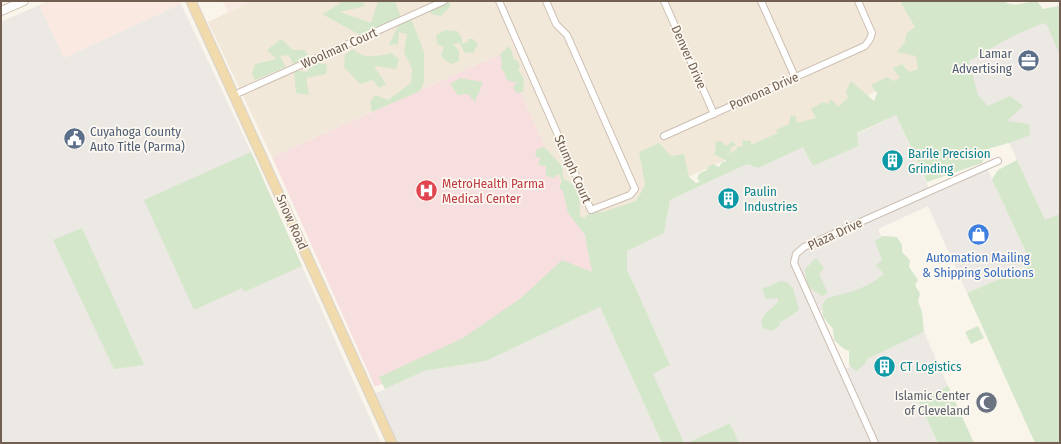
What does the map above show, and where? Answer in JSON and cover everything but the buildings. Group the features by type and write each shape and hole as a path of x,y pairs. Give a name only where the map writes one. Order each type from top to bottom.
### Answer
{"main road":[{"path":"1,11 24,1"},
{"name":"Snow Road","path":"191,1 392,443"}],"street":[{"name":"Woolman Court","path":"234,95 444,1"},
{"name":"Stumph Court","path":"499,1 591,210 630,196 635,189 567,35 556,24 546,1"},
{"name":"Denver Drive","path":"664,1 714,114"},
{"path":"761,1 795,77"},
{"name":"Pomona Drive","path":"664,136 865,46 870,40 872,33 858,1"},
{"name":"Plaza Drive","path":"874,443 794,263 796,254 804,247 998,161"}],"shaded area":[{"path":"48,1 180,1 181,4 64,58 39,5"},
{"path":"222,1 252,1 228,12"},
{"path":"252,1 906,1 934,65 677,182 639,152 645,185 636,201 579,223 503,53 272,157 208,22"},
{"path":"181,4 251,152 381,443 1,443 1,22 39,5 64,58"},
{"path":"1052,11 1060,29 1060,214 1045,221 1001,125 934,65"},
{"name":"MetroHealth Parma Medical Center","path":"503,53 606,283 375,387 272,157"},
{"path":"896,115 931,193 987,168 1032,265 967,293 928,206 878,229 898,274 820,311 845,369 924,332 948,386 918,400 938,443 739,443 730,423 684,443 652,374 670,365 627,269 626,251 664,233 670,200 747,164 758,168 804,146 813,166 857,134"},
{"path":"600,307 662,443 396,443 374,394 424,371 486,361"}],"green space":[{"path":"340,1 362,1 365,6 340,12 371,23 378,1 395,1 401,18 360,35 322,14 340,4"},
{"path":"429,1 450,1 450,7 441,16 431,14 430,6 436,3"},
{"path":"900,1 1004,1 1016,5 1037,1 1043,9 1059,6 1060,55 1047,25 1043,23 1011,37 969,61 978,95 988,106 1010,96 1023,106 1007,121 1029,124 1030,135 988,149 982,163 927,182 896,115 857,133 858,146 813,166 803,147 758,168 747,164 670,200 664,233 627,251 627,269 670,365 653,374 684,443 662,443 600,307 486,361 424,371 385,389 379,377 463,338 521,298 562,260 592,272 585,235 568,213 563,191 559,187 562,181 559,174 553,178 546,176 546,166 538,165 540,158 535,156 537,149 544,147 563,167 562,173 564,179 570,182 577,190 580,204 580,216 584,218 593,211 603,212 636,201 645,185 639,152 659,143 671,156 684,154 689,177 696,183 700,182 697,178 700,173 707,170 708,167 713,164 719,167 722,162 727,161 714,154 716,150 715,142 721,141 726,146 733,141 736,145 730,148 731,151 727,154 737,150 736,146 743,146 742,140 751,141 751,145 778,133 776,130 789,124 791,115 796,116 797,123 816,118 811,109 823,102 829,104 829,100 833,101 838,107 848,98 846,91 851,81 874,101 877,93 871,85 887,77 894,81 900,78 893,68 902,64 909,72 918,69 916,56 897,52 905,42 906,34 915,27"},
{"path":"412,21 424,52 424,82 420,91 372,112 370,102 375,95 388,100 411,83 412,69 404,52 407,34 399,32 398,44 389,45 400,22"},
{"path":"445,30 457,31 462,38 462,44 468,42 468,39 473,39 478,44 473,53 464,52 460,43 453,44 459,51 459,61 451,64 445,60 441,55 444,47 437,44 436,35"},
{"path":"281,39 293,50 305,50 309,57 293,64 289,55 280,56 286,67 255,80 252,73 255,64 277,59 267,50"},
{"path":"506,46 511,49 514,60 518,61 520,67 518,70 524,79 523,92 516,93 513,86 517,83 507,80 501,68 502,63 500,54 506,49"},
{"path":"354,49 366,56 391,53 399,59 396,69 374,66 386,84 379,88 373,80 360,84 344,67 345,54"},
{"path":"313,61 327,65 326,74 306,78 309,95 296,93 294,70 307,72"},
{"path":"460,78 483,82 475,102 468,94 458,95 450,84"},
{"path":"251,152 302,266 244,292 242,288 194,310 144,200"},
{"path":"1017,160 1045,220 1060,214 1060,443 1035,443 967,293 1032,265 992,179 998,170"},
{"path":"82,228 144,365 114,369 53,240"},
{"path":"883,236 897,237 902,245 902,252 910,260 909,267 918,280 915,285 920,294 918,301 922,312 924,332 867,359 864,365 856,371 849,365 849,351 844,349 834,340 833,329 823,317 822,305 827,298 850,292 871,283 884,274 876,265 882,260 875,241"},
{"path":"816,258 824,268 819,274 828,293 822,296 807,286 805,269"},
{"path":"781,281 787,282 793,288 799,310 780,322 779,326 772,331 763,328 761,323 764,315 779,301 777,298 766,299 762,289"},
{"path":"978,326 984,338 971,344 965,332"},
{"path":"948,386 974,443 938,443 918,400"},
{"path":"730,423 739,443 687,443"}],"place":[{"name":"Lamar Advertising","path":"1028,60"},
{"name":"Cuyahoga County Auto Title (Parma)","path":"74,138"},
{"name":"Barile Precision Grinding","path":"893,160"},
{"name":"MetroHealth Parma Medical Center","path":"426,190"},
{"name":"Paulin Industries","path":"729,198"},
{"name":"Automation Mailing & Shipping Solutions","path":"978,235"},
{"name":"CT Logistics","path":"884,366"},
{"name":"Islamic Center of Cleveland","path":"986,402"}]}
